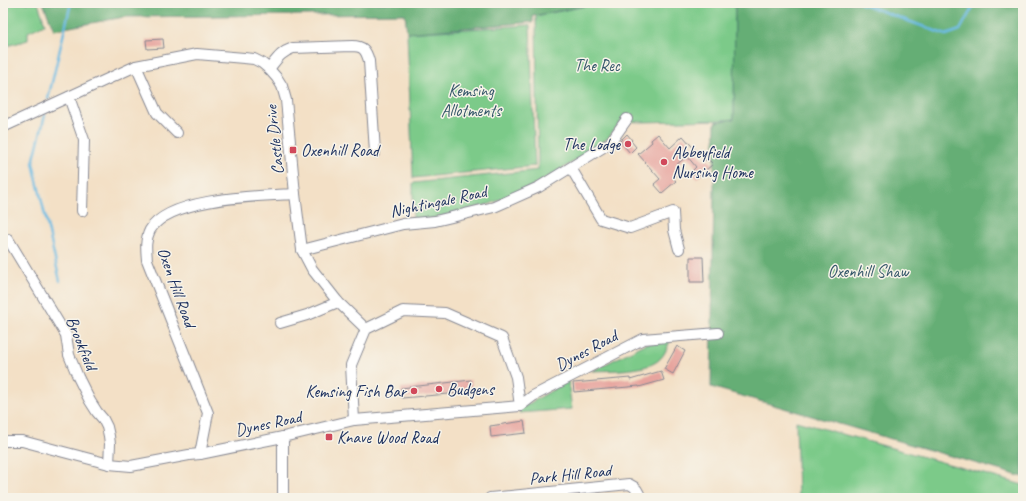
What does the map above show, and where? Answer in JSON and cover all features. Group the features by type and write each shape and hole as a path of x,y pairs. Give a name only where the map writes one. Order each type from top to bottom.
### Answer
{"street":[{"path":"269,69 286,51 293,48 360,47 366,52 369,61 375,152"},
{"name":"Castle Drive","path":"3,127 136,66 197,54 254,59 262,63 280,82 286,100 302,250 312,269 338,302 366,329"},
{"path":"136,66 157,113 177,133"},
{"path":"69,96 84,140 82,211"},
{"name":"Nightingale Road","path":"302,250 403,224 435,221 494,207 539,187 610,143 627,119"},
{"path":"571,168 601,219 630,228 673,212 674,230 679,249"},
{"name":"Oxen Hill Road","path":"200,454 208,413 147,260 145,244 147,237 151,229 161,218 181,209 231,198 295,194"},
{"name":"Brookfield","path":"8,239 66,335 69,355 78,376 93,406 107,427 110,436 109,464"},
{"path":"280,323 338,302"},
{"path":"354,420 351,365 366,329 403,311 445,313 502,338 516,376 520,406"},
{"name":"Dynes Road","path":"3,441 22,441 109,464 131,466 283,437 354,420 520,406 534,396 643,339 718,333"},
{"path":"283,437 283,498"},
{"name":"Park Hill Road","path":"490,498 629,484 633,485 639,491 640,498"}],"green space":[{"path":"3,3 38,3 45,24 28,32 28,40 3,47"},
{"path":"43,3 599,3 533,16 533,22 407,33 405,14 124,17 54,30"},
{"name":"The Rec","path":"601,3 735,3 734,119 642,122 621,121 608,138 570,164 533,186 490,204 434,218 413,220 413,183 538,170 536,16"},
{"name":"Oxenhill Shaw","path":"735,3 1023,3 1023,477 711,387 715,122 734,119"},
{"name":"Kemsing Allotments","path":"530,25 535,166 413,178 407,33"},
{"path":"670,340 663,355 654,363 628,370 592,371 645,344"},
{"path":"568,381 572,409 519,413 520,409"},
{"path":"796,421 1023,485 1023,498 798,498"}],"building":[{"path":"163,39 164,48 147,49 146,40"},
{"name":"The Lodge","path":"627,134 636,147 630,153 620,141"},
{"name":"Abbeyfield Nursing Home","path":"658,134 670,148 683,136 705,161 707,158 713,164 697,178 691,172 696,167 687,156 676,165 681,171 673,178 676,181 662,193 654,184 660,179 638,154 652,142 651,140"},
{"path":"690,257 703,257 704,282 690,282"},
{"path":"677,346 685,351 673,374 664,369"},
{"path":"661,371 664,380 639,387 574,392 573,383 630,378 630,380"},
{"path":"471,380 472,392 402,398 401,388"},
{"path":"524,421 526,433 491,437 490,426"}],"waterway":[{"path":"48,99 71,3"},
{"path":"860,3 946,35 960,30 975,3"},
{"path":"45,115 33,163 60,281"}],"place":[{"name":"The Lodge","path":"628,144"},
{"name":"Oxenhill Road","path":"293,150"},
{"name":"Abbeyfield Nursing Home","path":"664,162"},
{"name":"Budgens","path":"439,389"},
{"name":"Kemsing Fish Bar","path":"414,391"},
{"name":"Knave Wood Road","path":"329,437"}]}
